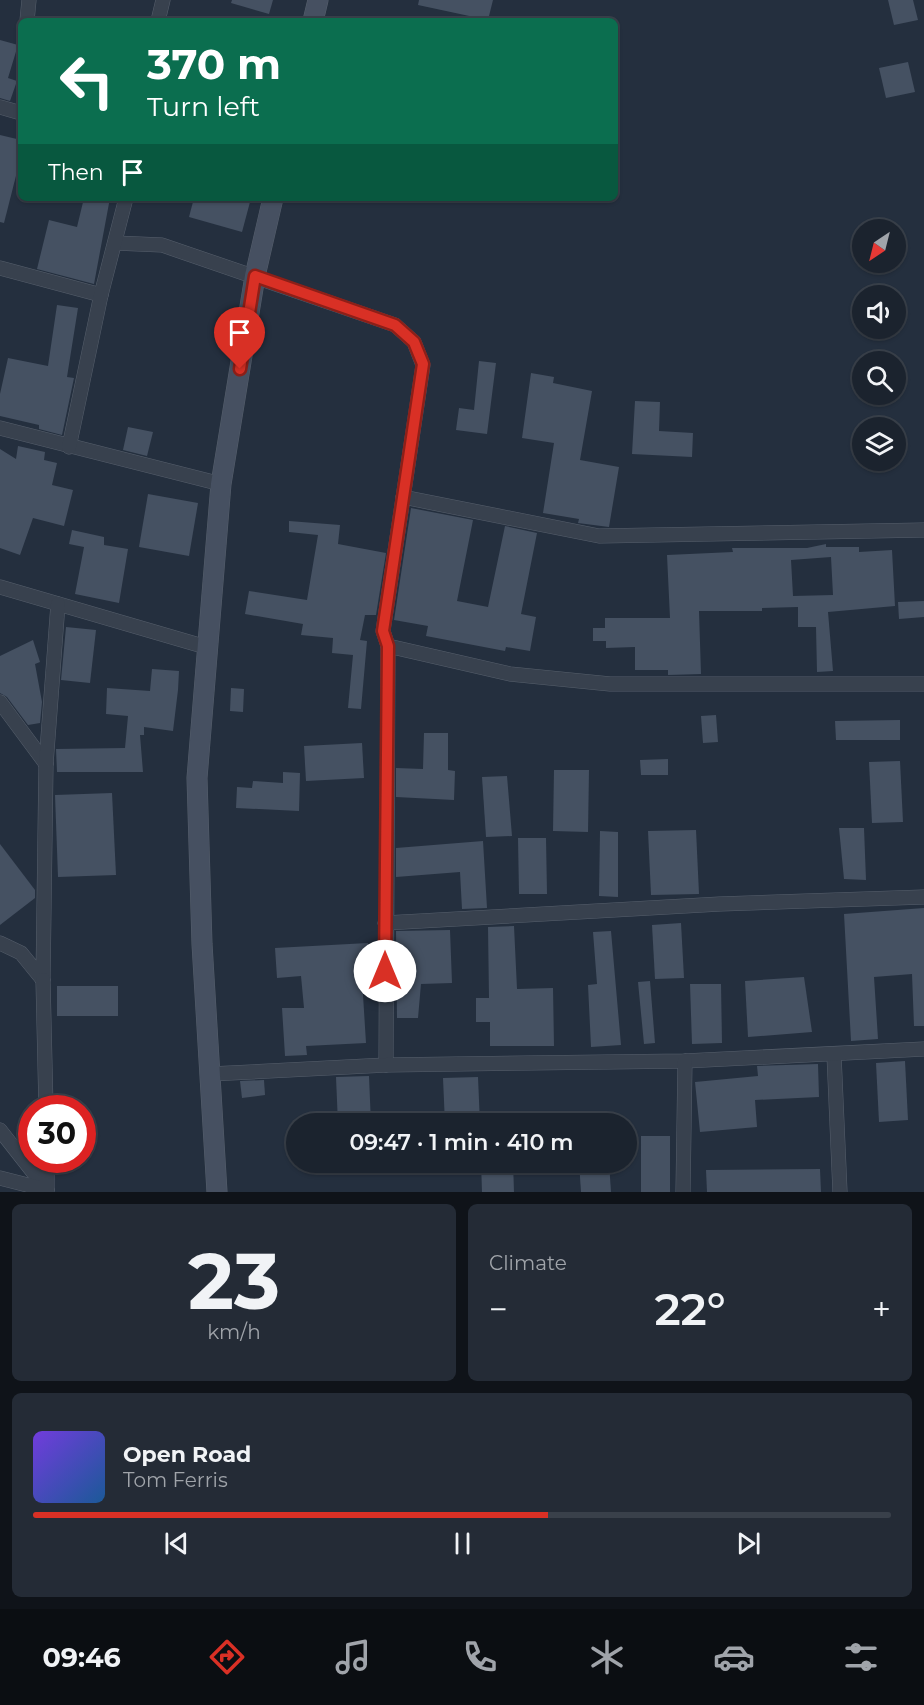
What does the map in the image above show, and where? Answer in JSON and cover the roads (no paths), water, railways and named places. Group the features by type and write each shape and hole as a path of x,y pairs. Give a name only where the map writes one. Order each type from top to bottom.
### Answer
{"main road":[{"path":"314,18 318,0"},
{"path":"217,1192 202,944 197,778 221,484 255,276 272,201"}],"street":[{"path":"27,18 30,0"},
{"path":"159,18 163,0"},
{"path":"0,107 18,112"},
{"path":"69,447 100,295 125,201"},
{"path":"115,243 162,245 395,325 414,342 423,364 383,631 388,646 386,1065"},
{"path":"0,268 100,295"},
{"path":"0,428 221,484"},
{"path":"403,497 599,536 924,530"},
{"path":"0,587 206,647"},
{"path":"46,1095 43,980 46,764 58,604"},
{"path":"388,646 510,674 610,684 924,684"},
{"path":"0,702 46,764"},
{"path":"385,923 720,904 924,897"},
{"path":"0,943 21,953 43,980"},
{"path":"210,1074 386,1065 685,1061 924,1049"},
{"path":"834,1055 840,1192"},
{"path":"683,1192 685,1061"},
{"path":"0,1130 47,1191"},
{"path":"46,1173 47,1191"},
{"path":"0,1178 47,1191"}]}
